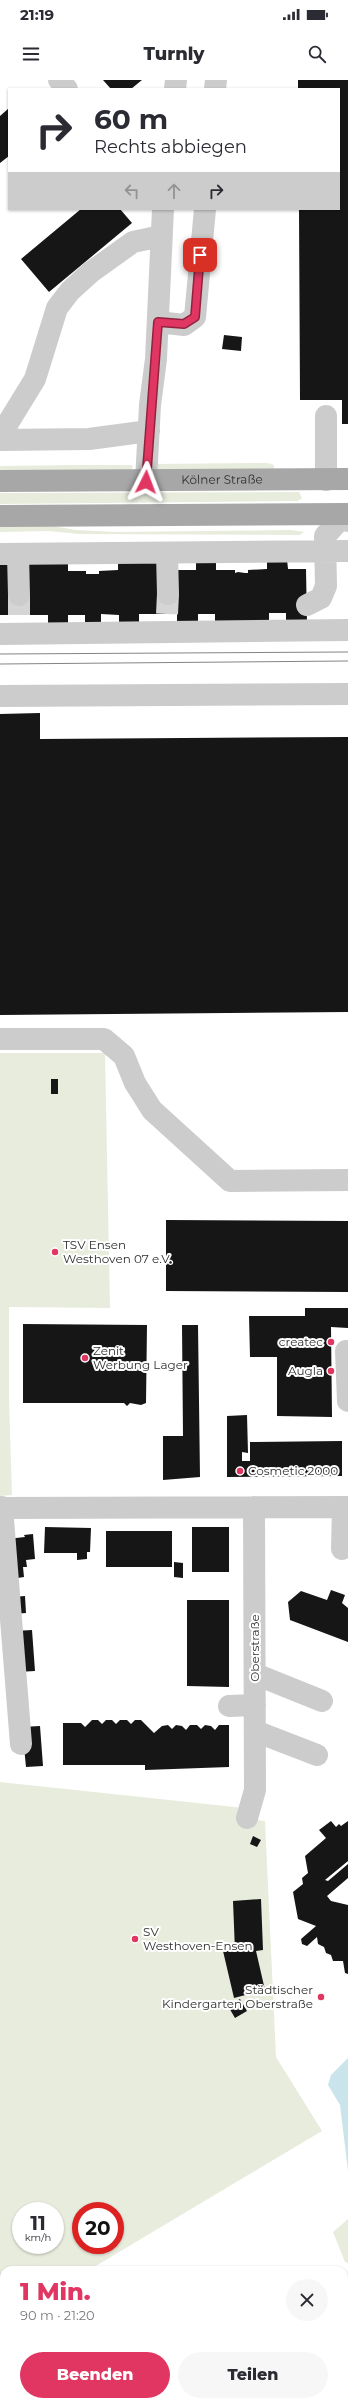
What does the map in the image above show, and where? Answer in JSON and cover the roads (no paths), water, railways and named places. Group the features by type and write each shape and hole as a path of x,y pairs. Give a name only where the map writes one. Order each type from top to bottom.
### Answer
{"main road":[{"name":"Kölner Straße","path":"0,481 146,482 340,479"},
{"path":"0,516 347,516 340,479"}],"street":[{"path":"59,80 65,88"},
{"path":"146,482 158,322 161,236 164,210"},
{"path":"158,322 184,324 195,317 204,210"},
{"path":"0,436 35,379 57,308 70,291 91,272 132,242 161,236"},
{"path":"326,416 340,479"},
{"path":"0,440 89,439 149,431"},
{"path":"347,516 325,536 326,586 321,598 307,611 348,616"},
{"path":"348,551 9,554 14,620 168,614 348,630"},
{"path":"167,552 168,614"},
{"path":"0,696 348,694"},
{"path":"0,1039 104,1039 124,1056 135,1083 152,1110 230,1181 348,1180"},
{"path":"346,1351 348,1401"},
{"name":"Oberstraße","path":"247,1818 255,1790 249,1743 255,1705 254,1506"},
{"path":"21,1744 1,1507 346,1507 342,1549"},
{"path":"255,1674 322,1701"},
{"path":"229,1706 255,1705"},
{"path":"249,1743 317,1756"}],"water":[{"path":"348,2058 348,2171 340,2105 328,2085 331,2075"}],"tunnel":[{"path":"167,614 168,594"},
{"path":"19,595 19,615"}],"tram line":[{"path":"0,654 348,652"},
{"path":"0,664 348,661"}],"place":[{"name":"TSV Ensen Westhoven 07 e.V.","path":"55,1252"},
{"name":"createc","path":"331,1342"},
{"name":"Zenit Werbung Lager","path":"85,1358"},
{"name":"Augla","path":"331,1371"},
{"name":"Cosmetic 2000","path":"240,1471"},
{"name":"SV Westhoven-Ensen","path":"135,1939"},
{"name":"Städtischer Kindergarten Oberstraße","path":"321,1997"}]}
